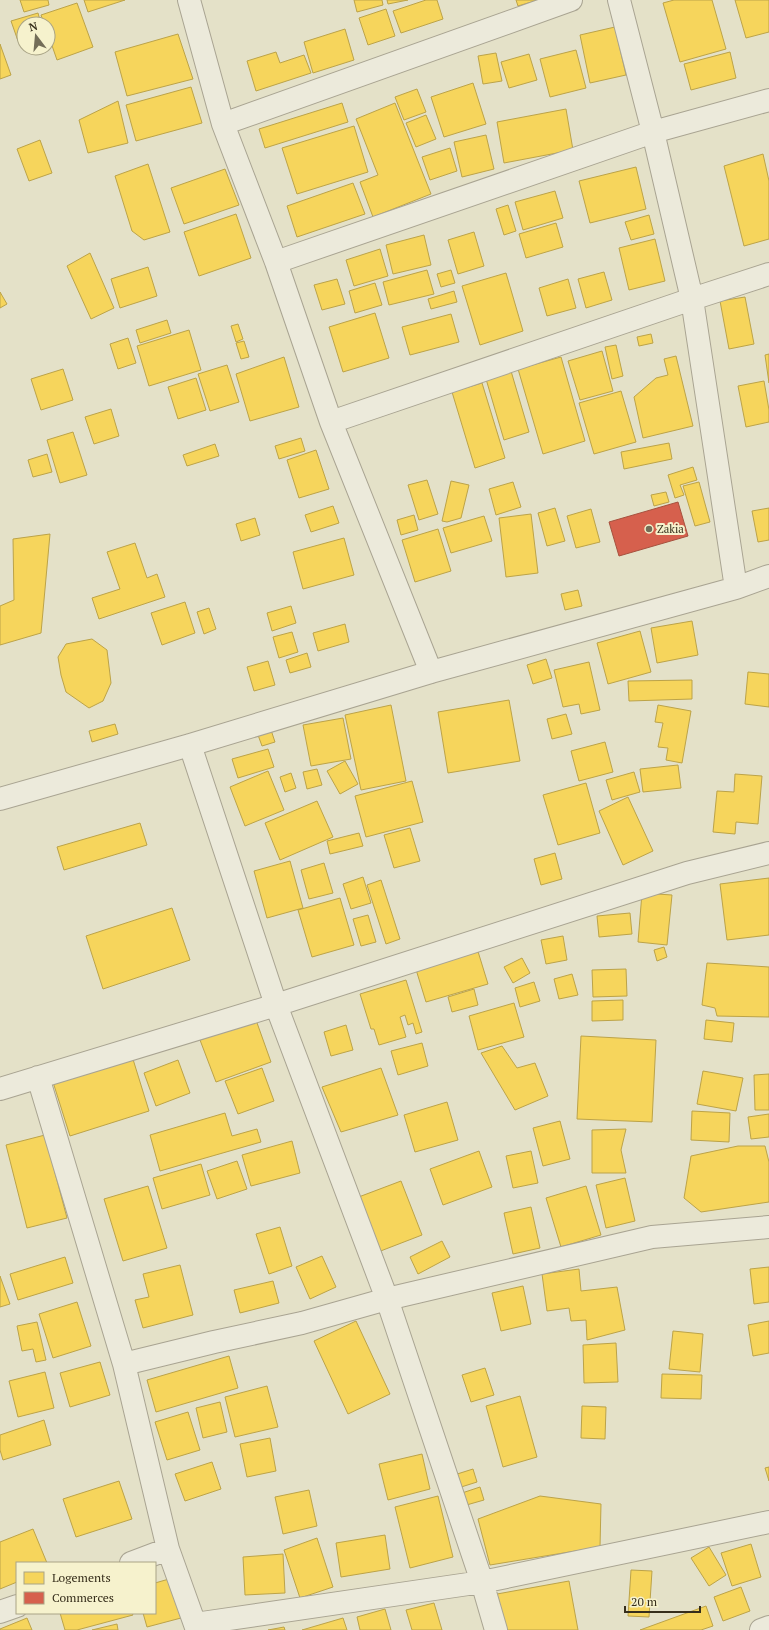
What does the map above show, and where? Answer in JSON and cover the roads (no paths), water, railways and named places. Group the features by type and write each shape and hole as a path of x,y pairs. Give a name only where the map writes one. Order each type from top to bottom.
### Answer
{"street":[{"path":"189,0 224,124 276,262 331,422 431,672"},
{"path":"224,124 571,0"},
{"path":"619,0 653,132 692,298 736,588"},
{"path":"276,262 653,132 769,100"},
{"path":"331,422 692,298 769,274"},
{"path":"0,799 190,746 431,672 736,588 769,576"},
{"path":"190,746 276,1005 387,1299 482,1582 496,1630"},
{"path":"0,1089 276,1005 687,873 769,853"},
{"path":"38,1077 124,1364 168,1549 196,1627 482,1582 769,1522"},
{"path":"124,1364 214,1342 302,1323 387,1299 652,1237 769,1227"},
{"path":"134,1562 168,1549"},
{"path":"0,1612 16,1606"},
{"path":"761,1630 769,1627"}],"place":[{"name":"Zakia","path":"649,529"}]}
